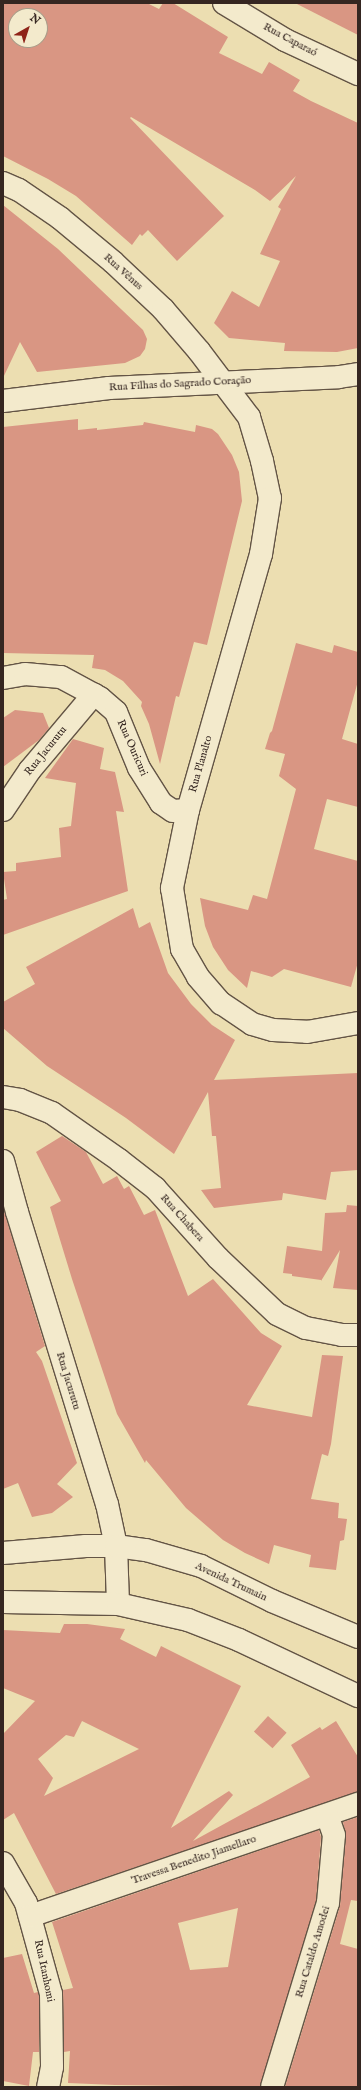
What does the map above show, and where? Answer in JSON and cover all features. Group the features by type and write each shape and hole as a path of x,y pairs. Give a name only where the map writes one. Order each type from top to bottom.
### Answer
{"street":[{"name":"Rua Caparaó","path":"224,3 284,40 358,74"},
{"name":"Rua Vênus","path":"3,183 19,190 60,218 113,262 163,309 223,382"},
{"name":"Rua Filhas do Sagrado Coração","path":"3,401 109,388 339,377 358,374"},
{"name":"Rua Planalto","path":"223,382 249,417 262,461 270,498 261,554 188,810 172,888 182,949 198,977 220,1003 252,1024 273,1030 307,1032 358,1023"},
{"name":"Rua Ouricuri","path":"3,678 25,674 61,677 94,694 116,712 139,768 161,803 173,811 188,810"},
{"name":"Rua Jacurutu","path":"3,810 30,770 94,694"},
{"name":"Rua Chabera","path":"3,1097 20,1100 52,1113 120,1160 155,1188 218,1258 277,1314 306,1328 342,1335 358,1335"},
{"name":"Rua Jacurutu","path":"3,1160 17,1212 107,1504 116,1546 118,1604"},
{"name":"Avenida Trumain","path":"3,1553 86,1546 116,1546 146,1550 201,1566 272,1601 358,1637"},
{"path":"3,1602 118,1604 188,1620 239,1640 358,1696"},
{"name":"Travessa Benedito Jiamellaro","path":"30,1916 358,1804"},
{"name":"Rua Cataldo Amodei","path":"272,2087 328,1903 334,1835 327,1815"},
{"name":"Rua Itanhomi","path":"3,1862 26,1903 51,1994 52,2067 48,2087"}],"building":[{"path":"3,3 147,3 159,9 163,3 173,3 228,37 219,53 262,74 269,62 300,80 293,91 358,123 358,348 337,352 284,351 285,343 229,338 214,323 232,291 259,307 280,261 260,254 281,209 278,207 296,176 270,201 255,190 131,117 130,118 224,216 177,261 148,230 142,236 140,234 132,245 76,196 48,179 3,156"},
{"path":"295,3 358,3 358,35"},
{"path":"3,205 58,249 143,330 147,339 145,349 140,356 125,363 37,372 20,342 3,378"},
{"path":"78,419 78,430 97,428 97,430 143,425 144,422 195,432 196,425 212,429 218,434 232,455 239,472 242,501 207,645 194,642 179,697 176,696 160,764 149,724 141,706 142,702 123,681 105,670 92,668 94,655 3,653 3,427"},
{"path":"296,643 332,653 334,645 358,652 358,681 342,739 358,744 358,807 327,799 314,849 358,861 358,962 351,987 284,969 272,977 251,971 247,988 228,970 213,947 205,926 200,898 248,910 253,895 267,899 296,789 279,776 285,754 265,749 272,731"},
{"path":"15,710 43,713 49,728 39,740 3,767 3,718"},
{"path":"73,739 104,748 100,769 115,772 124,812 116,811 128,891 3,935 3,900 7,899 3,872 16,871 16,863 61,857 59,828 71,826 76,783 45,778"},
{"path":"133,908 139,928 150,922 168,973 191,1004 212,1025 235,1040 214,1080 358,1073 358,1170 331,1172 326,1200 283,1193 282,1200 214,1208 201,1190 221,1188 216,1136 212,1136 208,1092 174,1154 126,1118 47,1066 3,1028 3,1002 35,984 26,967"},
{"path":"62,1136 86,1152 103,1184 117,1176 124,1189 129,1186 144,1215 155,1210 188,1296 213,1279 261,1333 282,1346 247,1405 312,1417 322,1355 343,1356 331,1444 328,1456 322,1454 311,1499 339,1503 338,1518 347,1519 344,1540 340,1541 336,1570 309,1567 311,1555 274,1545 269,1564 245,1553 223,1540 186,1508 146,1460 145,1463 117,1414 72,1279 50,1207 61,1201 36,1152"},
{"path":"347,1205 358,1206 358,1290 333,1288 340,1250 321,1281 283,1273 287,1246 322,1251 325,1213 346,1212"},
{"path":"3,1208 45,1346 36,1352 42,1361 77,1463 57,1484 73,1497 52,1513 32,1517 18,1483 3,1489"},
{"path":"64,1624 87,1624 125,1629 120,1639 156,1657 161,1646 241,1686 171,1828 229,1791 233,1795 193,1841 310,1777 291,1745 320,1727 322,1730 336,1721 358,1757 358,1792 56,1894 14,1813 3,1820 3,1734 35,1701 3,1688 3,1630 60,1633","holes":["82,1721 139,1749 44,1796 53,1778 38,1759 66,1735 74,1737"]},
{"path":"268,1716 287,1733 273,1748 254,1732"},
{"path":"358,1817 358,1901 351,1900 340,1944 358,1949 358,2087 285,2087 340,1906 346,1836 343,1822"},
{"path":"319,1830 321,1837 316,1901 260,2087 68,2083 70,2051 64,2052 63,1990 73,1988 52,1922","holes":["238,1908 228,1967 190,1970 178,1923"]},
{"path":"22,1954 34,1993 38,1992 39,1996 39,2052 33,2052 29,2086 3,2081 3,1958"}]}
